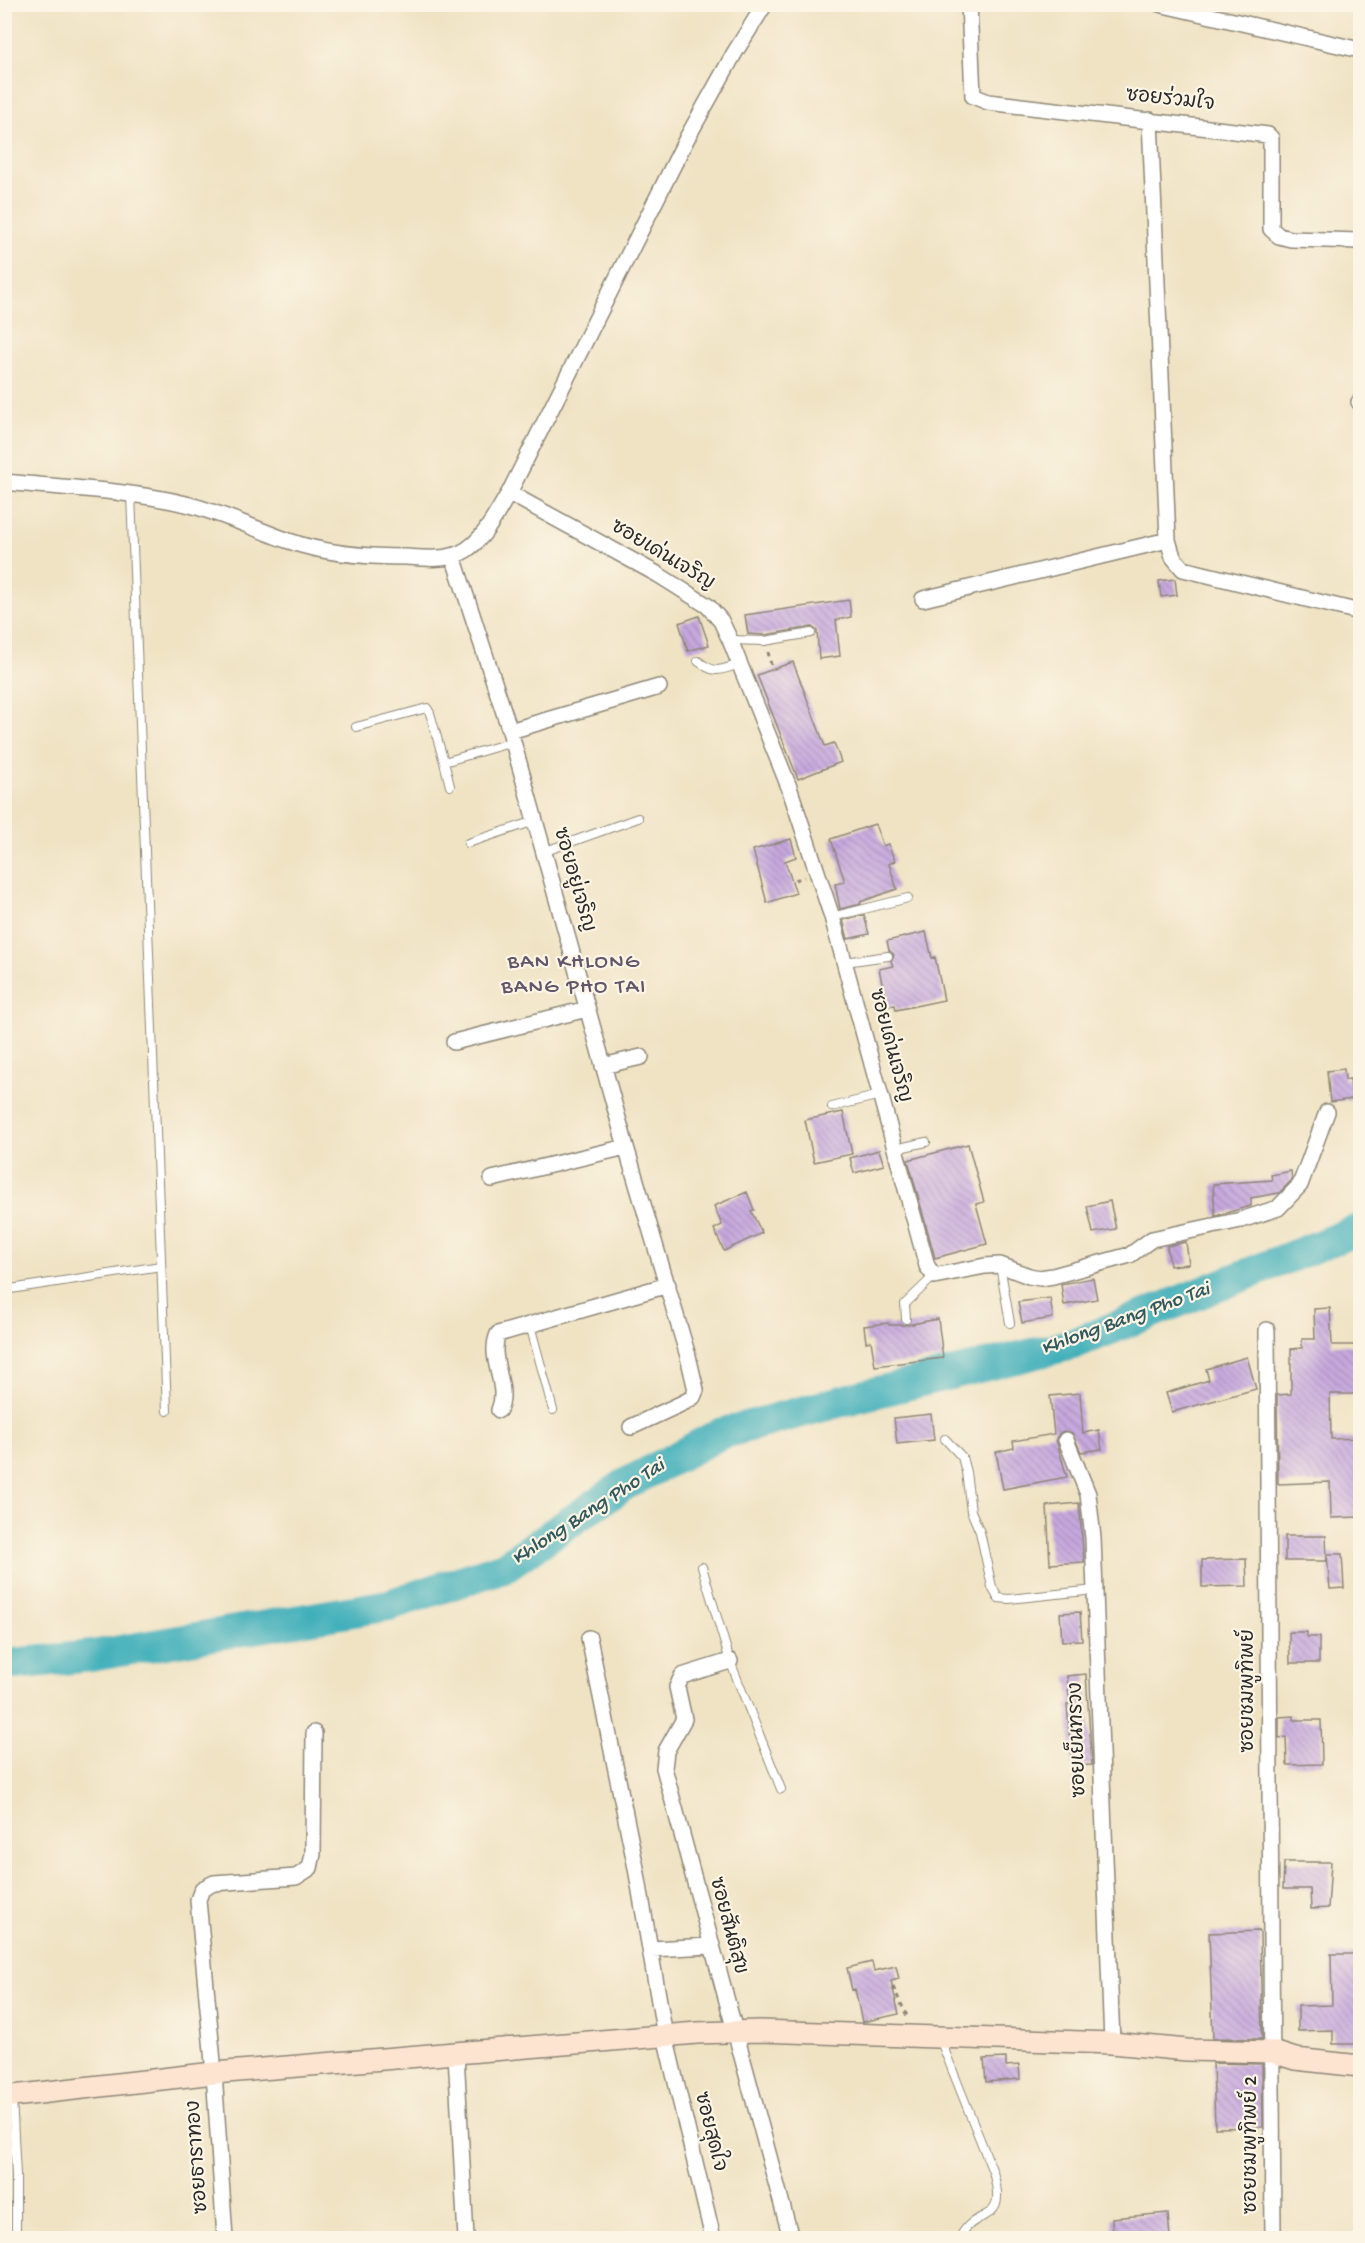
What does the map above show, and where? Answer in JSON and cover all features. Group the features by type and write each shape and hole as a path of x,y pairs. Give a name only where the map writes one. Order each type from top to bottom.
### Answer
{"street":[{"path":"4,482 131,495 185,504 223,515 292,542 335,551 392,557 453,556 467,549 483,534 509,493 687,138 735,51 765,4"},
{"name":"ซอยร่วมใจ","path":"969,4 973,96 988,102 1268,135 1271,138 1271,229 1279,236 1291,238 1360,241"},
{"path":"1159,4 1360,50"},
{"path":"1150,120 1168,540 1173,557 1183,569 1360,612"},
{"name":"ซอยเด่นเจริญ","path":"509,493 657,574 708,606 721,621 789,787 832,917 927,1266 934,1276"},
{"path":"923,599 1168,540"},
{"name":"ซอยอยู่เจริญ","path":"453,556 511,736 696,1390 693,1397 685,1402 631,1427"},
{"path":"511,736 659,687"},
{"path":"454,1042 587,1009"},
{"path":"603,1066 641,1057"},
{"path":"934,1276 1000,1265 1029,1276 1040,1278 1053,1276 1130,1255 1152,1239 1241,1220 1278,1208 1300,1185 1327,1112"},
{"path":"492,1179 626,1148"},
{"path":"499,1410 503,1392 494,1342 498,1334 668,1285"},
{"name":"ซอยชมพูทิพย์","path":"1267,1330 1273,2052"},
{"name":"ซอยเย็นทรวง","path":"1066,1440 1088,1494 1093,1538 1112,2043"},
{"name":"ซอยสุดใจ","path":"589,1638 651,1949 665,2036 713,2238"},
{"name":"ซอยสันติสุข","path":"730,1661 682,1676 677,1687 684,1719 666,1751 664,1768 791,2238"},
{"name":"ซอยธาราทอง","path":"225,2238 214,2073 198,1900 202,1889 214,1883 296,1876 310,1868 313,1854 314,1733"},
{"path":"651,1949 711,1946"},
{"path":"8,2096 214,2073 665,2036 760,2031 1112,2043 1187,2050 1273,2052 1295,2059 1360,2066"},
{"name":"ซอยชมพูทิพย์ 2","path":"1273,2052 1274,2238"},
{"path":"456,2054 466,2238"}],"lane":[{"path":"131,495 167,1411"},
{"path":"730,640 765,641 811,633"},
{"path":"698,661 710,670 718,671 740,664"},
{"path":"356,726 427,708 450,786"},
{"path":"444,762 511,736"},
{"path":"543,852 638,818"},
{"path":"468,843 535,821"},
{"path":"832,917 908,898"},
{"path":"845,962 888,956"},
{"path":"832,1107 880,1095"},
{"path":"895,1149 926,1142"},
{"path":"1000,1265 1010,1323"},
{"path":"4,1290 161,1266"},
{"path":"906,1319 905,1304 934,1276"},
{"path":"530,1324 554,1410"},
{"path":"945,1439 962,1457 970,1511 980,1532 992,1587 998,1598 1009,1599 1095,1590"},
{"path":"702,1567 730,1661 781,1789"},
{"path":"940,2038 993,2172 998,2191 998,2202 993,2212 976,2220 964,2230 960,2238"},
{"path":"8,2096 16,2175 16,2238"}],"path":[{"path":"893,1987 916,2037"}],"building":[{"path":"1175,579 1177,595 1161,597 1159,581"},
{"path":"849,600 851,617 836,620 840,656 819,659 817,631 812,627 765,635 748,634 745,615"},
{"path":"699,616 709,645 688,651 679,623"},
{"path":"793,662 825,746 834,743 841,762 798,779 757,675"},
{"path":"875,824 883,846 888,844 895,861 889,864 897,889 860,902 861,904 840,909 835,884 845,882 831,839"},
{"path":"791,839 796,857 785,861 796,893 767,903 753,850"},
{"path":"864,915 869,934 848,939 843,920"},
{"path":"926,932 932,958 935,957 944,1000 896,1010 895,1005 887,1006 879,969 893,966 891,961 894,955 889,950 887,941"},
{"path":"1344,1069 1345,1080 1350,1079 1352,1099 1330,1102 1327,1071"},
{"path":"843,1112 852,1154 814,1162 805,1120"},
{"path":"968,1144 984,1202 976,1204 987,1244 935,1258 908,1160"},
{"path":"879,1150 884,1165 854,1173 850,1158"},
{"path":"1291,1171 1292,1180 1279,1193 1251,1198 1251,1206 1215,1216 1213,1184 1272,1180 1271,1175"},
{"path":"747,1192 754,1210 751,1211 762,1233 724,1251 714,1229 722,1225 714,1206"},
{"path":"1110,1201 1116,1229 1093,1233 1087,1206"},
{"path":"1186,1242 1189,1264 1170,1266 1167,1246"},
{"path":"1093,1278 1097,1299 1064,1305 1061,1284"},
{"path":"1050,1298 1053,1318 1022,1323 1018,1302"},
{"path":"1330,1308 1332,1345 1360,1345 1360,1394 1330,1394 1331,1439 1360,1438 1360,1517 1331,1518 1330,1482 1278,1484 1277,1395 1291,1394 1291,1349 1302,1348 1302,1339 1315,1339 1314,1309"},
{"path":"938,1319 943,1358 875,1366 871,1341 866,1342 864,1326 888,1323 889,1325 907,1325"},
{"path":"1247,1357 1256,1389 1172,1412 1166,1393 1209,1380 1206,1369"},
{"path":"1080,1393 1083,1433 1099,1430 1102,1449 1081,1452 1072,1433 1063,1431 1056,1439 1067,1477 1003,1489 996,1452 1014,1448 1013,1441 1054,1434 1050,1396"},
{"path":"931,1414 934,1440 897,1444 894,1418"},
{"path":"1079,1503 1084,1562 1050,1564 1047,1506"},
{"path":"1285,1536 1326,1536 1327,1561 1285,1561"},
{"path":"1327,1554 1342,1554 1344,1588 1330,1589"},
{"path":"1246,1559 1247,1586 1202,1587 1202,1560"},
{"path":"1080,1612 1082,1640 1062,1641 1060,1613"},
{"path":"1289,1632 1307,1632 1307,1637 1319,1637 1319,1663 1290,1663"},
{"path":"1086,1674 1092,1765 1072,1766 1067,1676"},
{"path":"1294,1716 1294,1720 1321,1720 1322,1764 1287,1765 1286,1737 1279,1738 1279,1717"},
{"path":"1284,1862 1331,1862 1328,1908 1311,1909 1310,1889 1283,1889"},
{"path":"1260,1931 1262,2039 1213,2038 1209,1933"},
{"path":"1331,1954 1360,1954 1360,2044 1333,2044 1333,2030 1298,2031 1298,2006 1332,2005"},
{"path":"872,1962 874,1971 896,1966 899,1979 891,1981 899,2014 862,2022 855,1989 852,1990 847,1968"},
{"path":"1006,2058 1006,2066 1019,2065 1020,2079 986,2082 984,2059"},
{"path":"1213,2063 1262,2064 1263,2127 1215,2128"},
{"path":"1168,2213 1170,2238 1113,2238 1112,2218"}],"waterway":[{"name":"Khlong Bang Pho Tai","path":"4,1665 91,1656 389,1605 504,1567 624,1485 720,1434 857,1397 1073,1344 1360,1229"}],"district":[{"name":"BAN KHLONG BANG PHO TAI","path":"574,976"}]}
